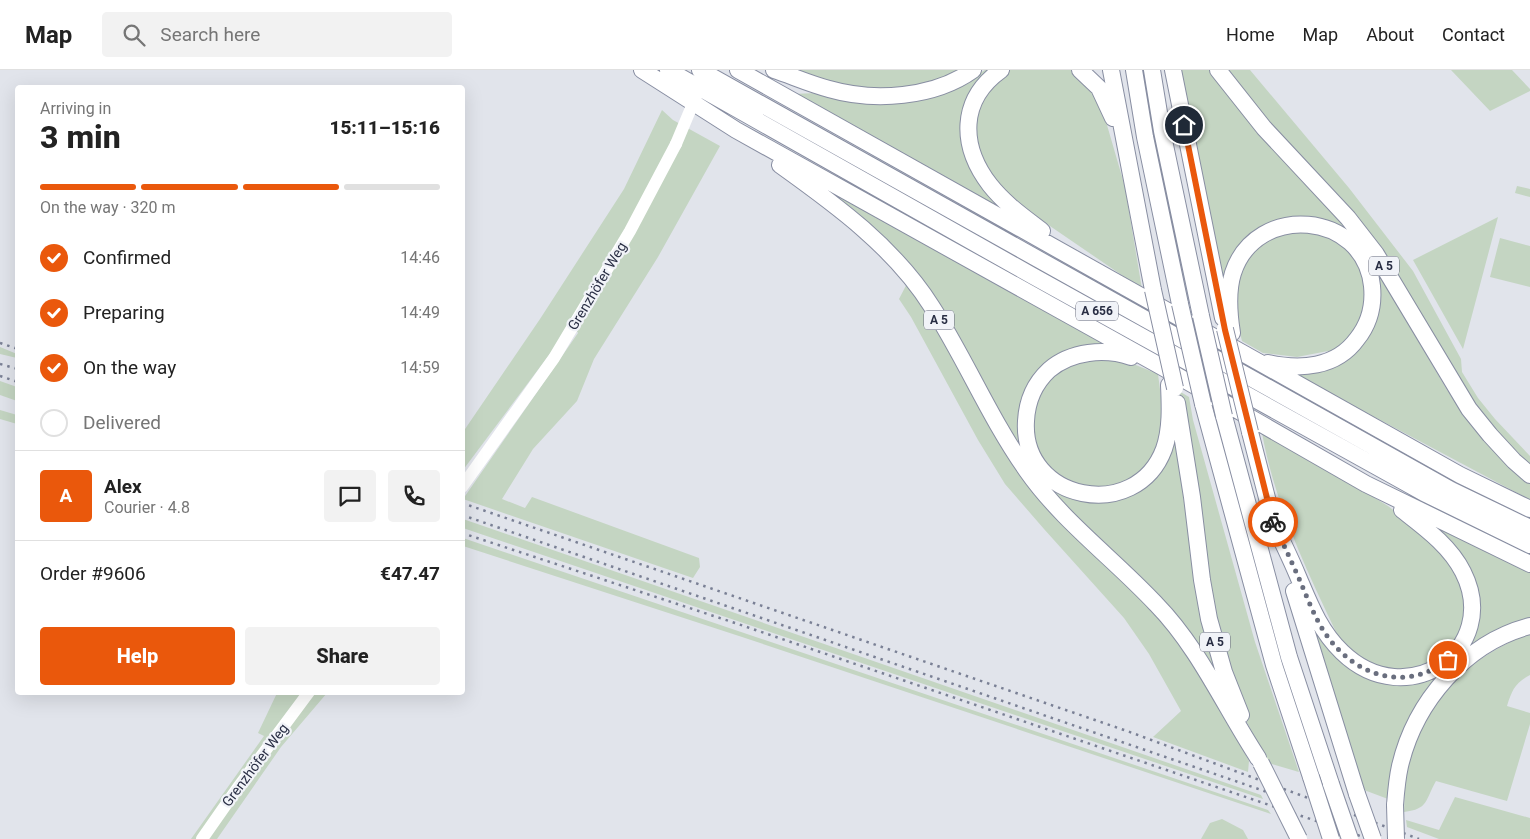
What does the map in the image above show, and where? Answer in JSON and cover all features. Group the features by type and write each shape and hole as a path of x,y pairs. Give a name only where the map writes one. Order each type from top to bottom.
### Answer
{"highway":[{"name":"A 5","path":"642,70 736,130 747,142 806,184 886,250 913,280 931,306 995,421 1027,472 1061,511 1156,604 1188,643 1259,761 1299,839"},
{"name":"A 656","path":"668,70 1031,275 1424,493 1530,545"},
{"name":"A 656","path":"700,70 1443,485 1530,528"},
{"path":"738,70 1460,475 1530,509"},
{"path":"774,70 830,90 859,95 892,96 921,92 947,84 973,70"},
{"path":"1001,70 986,82 971,110 968,131 976,162 991,186 1012,208 1081,257 1092,269"},
{"path":"1080,70 1092,80 1104,97 1130,172"},
{"path":"1111,70 1153,290 1165,365 1172,387 1170,419 1164,450 1149,472 1127,488 1104,494 1078,493 1048,477 1033,455 1027,438 1025,423 1029,399 1041,378 1060,362 1082,354 1095,352 1112,352 1165,365"},
{"path":"1134,70 1145,136 1180,304 1230,510 1274,665 1331,839"},
{"path":"1152,70 1162,131 1224,416 1289,657 1350,839"},
{"path":"1172,70 1229,331 1232,355 1271,518 1357,794 1373,839"},
{"name":"A 5","path":"1218,70 1264,128 1341,210 1376,254 1469,408 1490,435 1530,475"},
{"path":"736,130 1165,365 1366,484 1530,564"},
{"path":"1229,331 1229,308 1233,273 1237,263 1249,246 1266,233 1285,225 1317,225 1341,236 1360,254 1371,277 1373,293 1367,324 1356,342 1331,360 1311,366 1278,366 1249,357"},
{"name":"A 5","path":"1172,387 1192,498 1202,580 1209,619 1224,672 1259,761"},
{"path":"1271,518 1325,634 1342,652 1367,670 1385,676 1408,678 1430,672 1451,656 1467,632 1472,609 1468,585 1458,563 1437,539 1366,484"},
{"path":"1396,839 1395,805 1400,766 1408,739 1422,711 1437,689 1468,658 1496,640 1530,626"}],"main road":[{"name":"Grenzhöfer Weg","path":"465,483 554,358 630,231 676,144 707,70"},
{"name":"Grenzhöfer Weg","path":"202,839 307,695"}],"green space":[{"path":"789,70 959,70 933,82 904,88 874,89 845,86"},
{"path":"985,70 1073,70 1072,74 1091,88 1100,101 1125,187 1142,289 1028,211 1017,220 792,94 817,93 844,98 980,73"},
{"path":"1181,70 1211,70 1241,112 1298,171 1357,237 1447,390 1478,431 1530,482 1530,500 1288,371 1335,363 1328,351 1297,357 1263,353 1242,341 1226,278 1222,278"},
{"path":"1227,70 1250,70 1349,188 1413,271 1461,359 1462,372 1478,398 1495,419 1530,456 1530,466 1504,440 1481,412 1442,351 1386,256 1365,226 1286,141"},
{"path":"1451,70 1512,70 1530,91 1490,111"},
{"path":"662,110 673,120 720,146 658,257 594,359 577,401 533,449 502,499 525,508 532,497 699,558 700,567 693,578 465,500 465,496 578,333 573,323 465,467 465,429 540,319 624,189"},
{"path":"817,182 1112,347 1090,358 1121,359 1158,374 1161,397 1161,433 1151,459 1175,435 1198,605 1216,672 1213,691 1249,761 1248,772 1153,737 1181,711 1149,654 1124,618 1005,484 978,440 911,317 899,299 913,272"},
{"path":"1517,186 1530,189 1530,197 1515,193"},
{"path":"1498,217 1463,349 1413,260"},
{"path":"1500,238 1530,246 1530,287 1490,277"},
{"path":"0,347 15,353 15,358 0,354"},
{"path":"0,381 15,386 15,400 0,395"},
{"path":"1179,391 1189,397 1193,420 1255,642 1299,772 1268,763 1241,711 1223,654 1190,467"},
{"path":"0,410 15,414 15,423 0,419"},
{"path":"1262,433 1328,469 1388,506 1428,537 1430,524 1530,572 1530,621 1435,683 1388,799 1364,790 1323,669 1310,619 1353,668 1288,524 1269,464"},
{"path":"465,520 1261,795 1263,799 465,529"},
{"path":"465,539 1268,810 1271,814 465,547"},
{"path":"1530,633 1530,675 1515,688 1507,706 1530,713 1530,724 1507,801 1436,781 1422,806 1412,811 1404,812 1406,776 1410,755 1418,733 1441,695 1455,679 1489,653"},
{"path":"276,695 302,695 196,839 191,839 264,736 258,733"},
{"path":"312,695 325,695 281,747 217,839 207,839"},
{"path":"1455,797 1530,818 1530,839 1439,839 1407,827 1406,820 1439,830"},
{"path":"1222,819 1243,830 1248,839 1201,839 1210,823"}],"railway":[{"path":"0,343 15,348"},
{"path":"0,364 15,368"},
{"path":"0,376 15,381"},
{"path":"465,504 1127,731 1419,839"},
{"path":"465,516 1273,794"},
{"path":"465,534 738,624 1369,839"}],"way so far":[{"path":"1273,522 1325,634 1355,663 1376,674 1408,678 1430,672 1448,660"}],"route":[{"path":"1184,125 1225,330 1273,522"}]}
